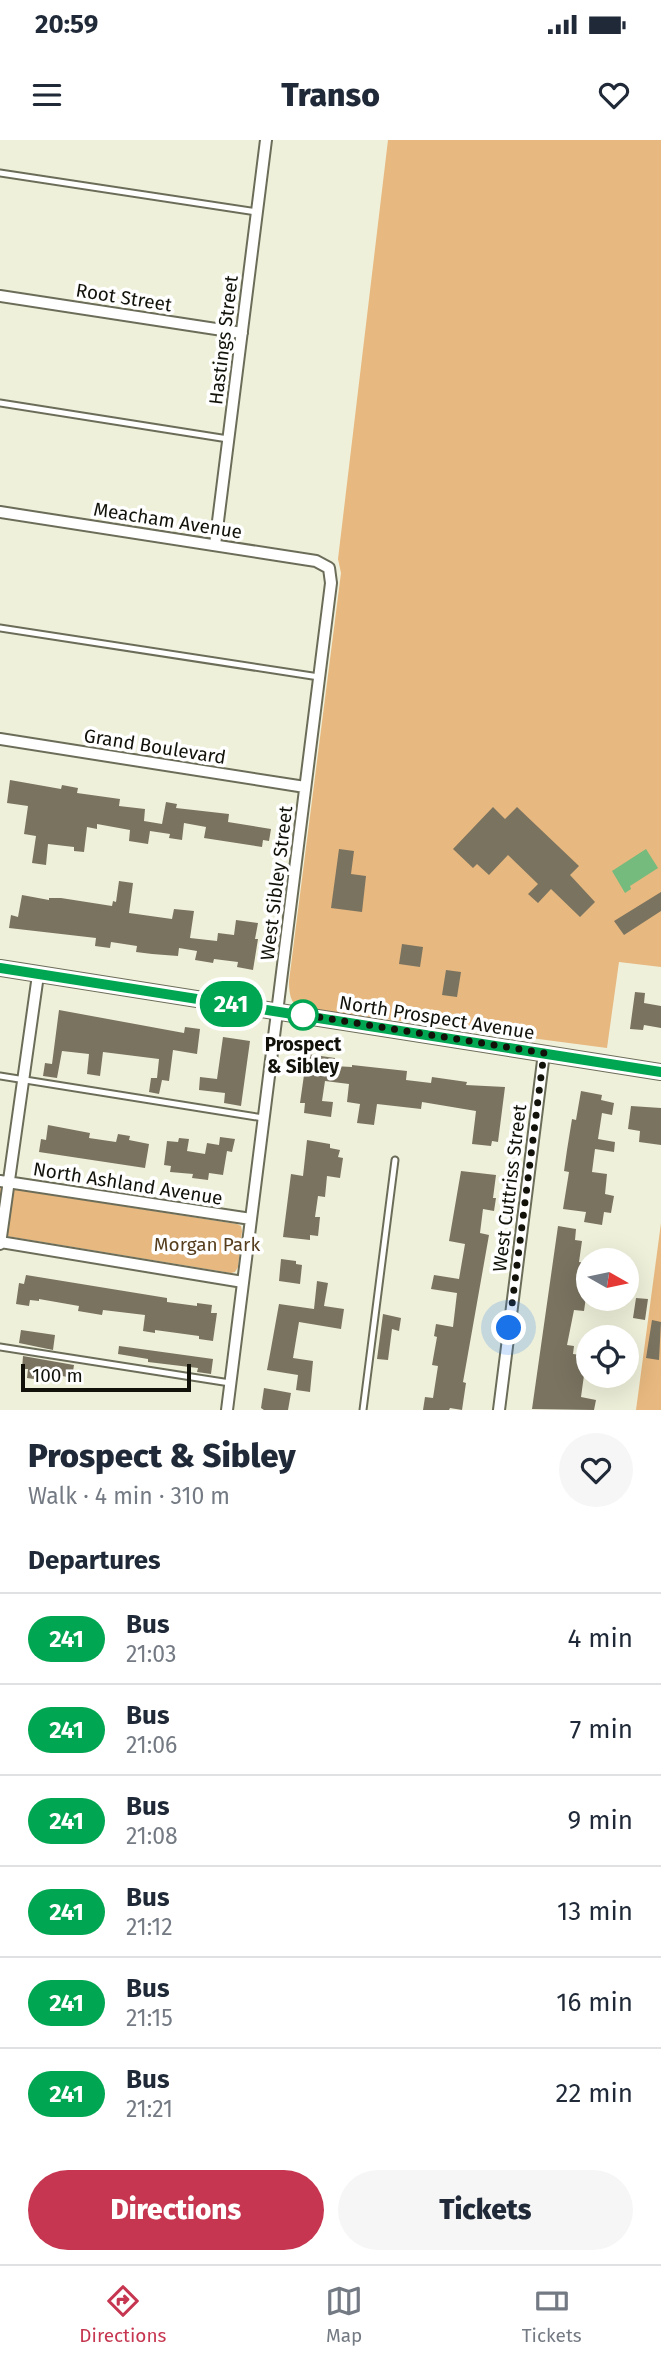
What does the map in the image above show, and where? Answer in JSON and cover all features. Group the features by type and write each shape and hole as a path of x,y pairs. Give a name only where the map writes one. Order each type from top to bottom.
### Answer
{"street":[{"name":"Hastings Street","path":"215,545 266,140"},
{"name":"Root Street","path":"0,296 242,333"},
{"name":"Meacham Avenue","path":"0,512 316,561 329,568"},
{"name":"West Sibley Street","path":"227,1410 331,583 329,568"},
{"name":"Grand Boulevard","path":"0,739 305,787"},
{"name":"North Prospect Avenue","path":"0,968 661,1072"},
{"path":"38,975 4,1182 0,1242 243,1282"},
{"name":"West Cuttriss Street","path":"499,1410 544,1053"},
{"name":"North Ashland Avenue","path":"4,1182 251,1219"}],"lane":[{"path":"0,173 257,212"},
{"path":"0,403 229,439"},
{"path":"0,628 319,677"},
{"path":"0,1076 264,1118"},
{"path":"363,1410 395,1160"},
{"path":"0,1347 230,1382"}],"green space":[{"path":"388,140 661,140 661,967 619,962 607,1048 300,1008 294,1004 289,989 341,573 338,559"},
{"name":"Morgan Park","path":"0,1187 237,1224 242,1231 238,1267 231,1273 0,1235"},
{"path":"661,1223 661,1410 636,1410"}],"shaded area":[{"path":"646,849 658,868 630,886 631,889 625,893 612,871"}],"building":[{"path":"10,780 61,789 62,785 78,788 77,793 120,799 119,806 145,809 144,821 162,824 166,802 177,804 176,808 229,814 228,822 271,829 269,841 263,840 262,847 204,838 206,827 184,823 182,840 169,838 170,834 150,831 148,844 129,841 130,830 97,824 97,829 87,827 84,852 74,851 74,847 48,844 46,865 32,863 36,836 24,834 28,806 7,803"},
{"path":"493,807 505,819 517,807 579,866 570,875 595,902 580,917 551,889 538,903 528,894 538,884 508,855 489,875 477,864 473,868 453,849"},
{"path":"339,849 354,851 351,874 366,876 362,912 331,908"},
{"path":"119,881 133,883 129,913 172,919 174,909 194,911 190,938 217,941 218,933 234,935 236,920 258,923 253,970 237,967 238,962 214,959 213,963 195,960 197,951 179,948 178,956 152,954 136,952 137,946 111,942 110,948 95,946 96,938 9,928 11,915 18,917 22,895 112,906 113,901 116,902"},
{"path":"661,892 661,911 624,935 614,921"},
{"path":"402,944 423,947 420,967 399,964"},
{"path":"446,970 461,972 457,997 442,995"},
{"path":"635,992 645,993 644,1003 661,1006 661,1028 644,1025 643,1030 630,1029"},
{"path":"59,1010 184,1033 185,1027 200,1029 197,1054 173,1050 169,1081 162,1080 159,1094 149,1092 151,1078 157,1078 159,1059 103,1052 100,1076 87,1074 89,1054 62,1051 57,1078 43,1076 45,1063 52,1064"},
{"path":"223,1037 250,1041 241,1106 224,1103 225,1093 199,1090 200,1077 217,1079"},
{"path":"307,1054 335,1058 334,1066 352,1065 407,1071 406,1080 431,1083 432,1077 467,1082 466,1085 505,1087 498,1142 492,1141 491,1146 472,1144 476,1111 422,1102 421,1109 377,1104 374,1125 357,1123 360,1104 347,1102 349,1084 325,1081 322,1101 333,1102 331,1117 304,1113 305,1103 300,1103"},
{"path":"581,1091 602,1095 601,1100 614,1103 612,1115 602,1113 598,1139 615,1142 614,1152 595,1149 592,1172 607,1174 605,1194 614,1196 611,1213 604,1212 602,1225 584,1222 586,1212 563,1209 569,1172 564,1171 567,1150 572,1119 576,1120"},
{"path":"631,1106 661,1108 661,1145 639,1142 640,1131 628,1129"},
{"path":"48,1125 90,1133 89,1138 116,1142 118,1134 130,1136 129,1140 149,1144 145,1168 39,1152 41,1139 46,1140"},
{"path":"220,1137 235,1139 232,1152 227,1151 223,1175 209,1173 208,1180 192,1178 193,1174 170,1172 171,1166 164,1165 167,1141 189,1139 187,1151 205,1154 207,1143 219,1145"},
{"path":"307,1140 330,1144 330,1148 340,1150 338,1157 343,1158 340,1178 327,1176 325,1197 318,1196 315,1217 320,1217 318,1236 310,1235 310,1240 283,1237 291,1174 303,1176"},
{"path":"461,1171 496,1175 494,1211 483,1209 480,1233 489,1235 463,1382 466,1383 462,1410 423,1410 425,1397 433,1398 438,1366 432,1365 437,1337 434,1336 436,1324 453,1327 457,1293 431,1289 434,1275 459,1279 465,1244 449,1241"},
{"path":"558,1226 576,1229 575,1240 582,1241 581,1248 576,1248 576,1310 567,1345 574,1346 573,1354 576,1354 576,1388 582,1388 581,1397 596,1400 594,1410 532,1409"},
{"path":"281,1259 296,1261 296,1264 302,1265 300,1284 279,1281"},
{"path":"26,1275 167,1298 167,1302 212,1305 211,1313 217,1313 213,1341 199,1339 199,1336 143,1331 145,1315 103,1310 102,1315 78,1311 79,1306 39,1299 30,1300 29,1306 16,1304 19,1283 24,1284"},
{"path":"317,1281 328,1283 324,1306 344,1309 341,1329 299,1322 293,1358 313,1361 310,1392 296,1390 298,1375 267,1370 279,1304 314,1309"},
{"path":"639,1298 648,1299 645,1320 633,1318 634,1311 639,1311"},
{"path":"383,1314 401,1318 399,1331 392,1329 388,1360 377,1359"},
{"path":"652,1320 661,1322 659,1360 646,1358"},
{"path":"21,1330 55,1335 53,1350 19,1343"},
{"path":"119,1346 213,1359 211,1374 197,1372 198,1368 148,1362 148,1359 118,1354"},
{"path":"23,1356 74,1365 72,1378 48,1373 47,1381 27,1378 28,1369 22,1369"},
{"path":"264,1388 291,1393 288,1410 261,1408"}],"bus line":[{"name":"241","path":"0,968 661,1072"}],"place":[{"name":"Prospect & Sibley","path":"303,1015"}],"route":[{"path":"303,1015 299,1014 544,1053 509,1328"}]}
